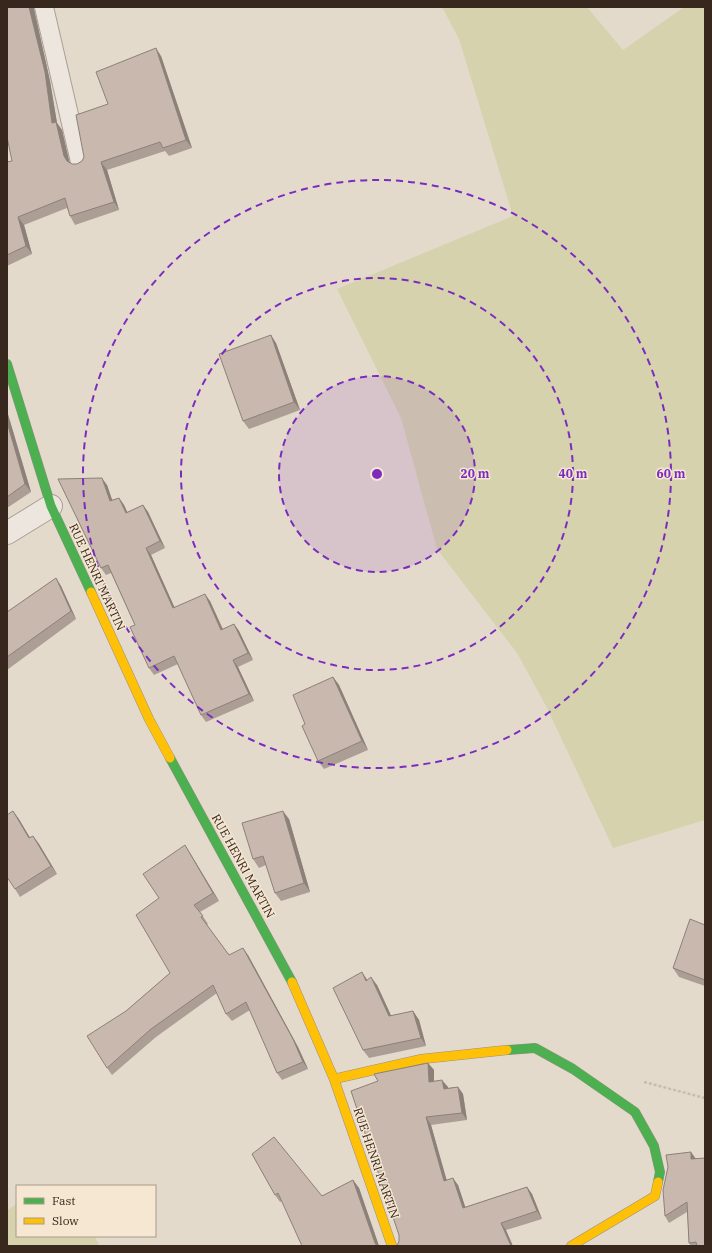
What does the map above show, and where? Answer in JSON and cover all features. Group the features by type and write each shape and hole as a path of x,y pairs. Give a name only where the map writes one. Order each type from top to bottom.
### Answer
{"street":[{"name":"RUE HENRI MARTIN","path":"7,364 51,506 149,719 288,973 334,1079 392,1246"},
{"path":"7,533 51,506"},
{"path":"334,1079 422,1059 486,1051 535,1048 573,1069 635,1112 654,1146 660,1172 655,1196 571,1246"}],"lane":[{"path":"44,7 80,162"}],"shaded area":[{"path":"442,7 587,7 623,50 684,7 705,7 705,820 613,848 546,706 517,653 437,549 401,418 337,289 513,216 459,39"},
{"path":"16,1205 16,1237 95,1237 99,1244 96,1246 7,1246 7,1210"}],"building":[{"path":"7,7 29,7 45,72 52,123 56,122 64,156 67,161 72,164 77,164 82,161 84,157 76,115 108,104 96,72 156,48 186,140 163,148 160,142 101,162 114,202 70,216 65,198 18,217 26,246 7,255 7,162 12,161 7,137"},
{"path":"271,335 294,402 243,421 219,354"},
{"path":"7,422 25,484 7,497"},
{"path":"102,478 110,501 119,498 126,513 143,505 160,541 146,548 173,608 205,594 221,630 234,624 248,653 233,660 249,694 201,715 174,656 149,668 130,627 135,625 108,565 101,568 58,479"},
{"path":"56,578 71,611 7,657 7,612"},
{"path":"333,677 362,741 318,761 302,726 305,724 293,695"},
{"path":"13,811 29,838 33,836 51,866 15,889 7,877 7,815"},
{"path":"283,811 304,883 275,893 263,856 253,859 242,823"},
{"path":"185,845 213,893 194,905 229,955 243,948 293,1039 303,1062 277,1073 246,1002 226,1014 213,985 151,1029 107,1068 87,1036 126,1011 170,973 136,915 159,898 143,874"},
{"path":"690,919 705,925 705,980 673,968"},
{"path":"362,972 366,981 371,977 389,1016 413,1011 421,1038 363,1050 333,988"},
{"path":"428,1063 429,1082 442,1080 444,1089 458,1087 462,1113 426,1117 444,1181 453,1178 463,1208 527,1187 537,1211 501,1223 511,1246 397,1246 399,1235 351,1091 378,1081 374,1074"},
{"path":"274,1137 322,1196 353,1180 377,1246 302,1246 278,1193 275,1195 252,1154"},
{"path":"691,1152 691,1159 705,1158 705,1246 697,1246 696,1242 689,1243 687,1202 665,1216 663,1190 668,1167 666,1155"}],"traffic: fast":[{"path":"7,364 51,506 91,592"},
{"path":"170,758 292,982"},
{"path":"507,1050 535,1048 573,1069 635,1112 654,1146 660,1172 658,1182"}],"traffic: slow":[{"path":"91,592 149,719 170,758"},
{"path":"292,982 334,1079 392,1246"},
{"path":"334,1079 422,1059 507,1050"},
{"path":"571,1246 655,1196 658,1182"}]}
